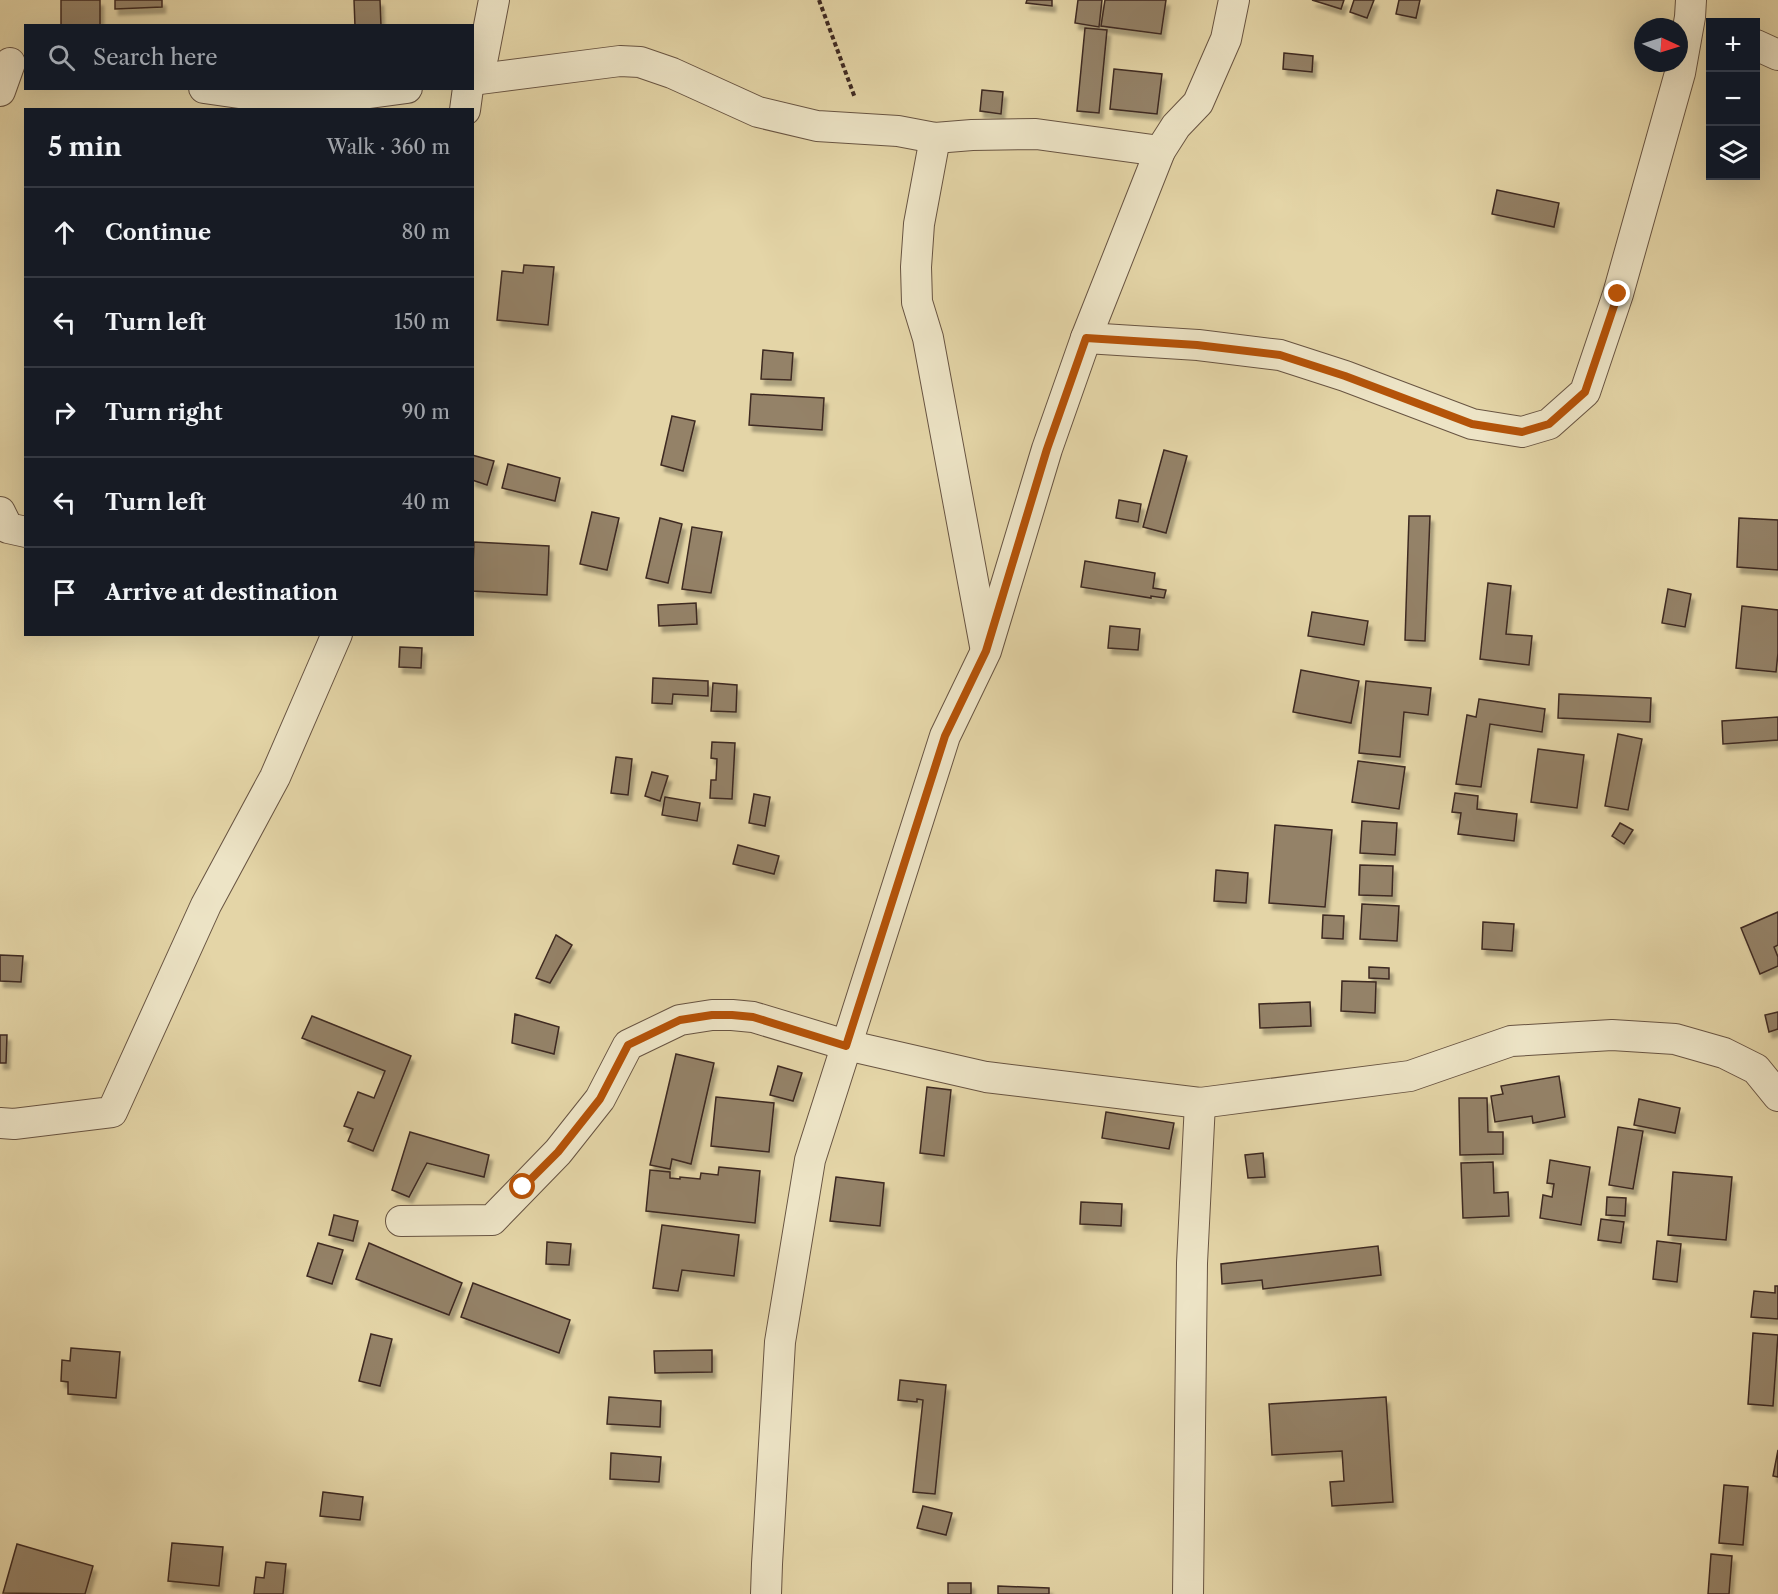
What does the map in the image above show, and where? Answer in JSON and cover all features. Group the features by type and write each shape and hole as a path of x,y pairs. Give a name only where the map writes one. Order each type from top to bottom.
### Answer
{"street":[{"path":"474,72 483,57 494,0"},
{"path":"766,1594 780,1342 810,1160 945,736 986,651 1047,449 1086,338 1160,152 1176,126 1198,103 1226,39 1234,0"},
{"path":"1086,338 1197,345 1280,355 1345,376 1472,424 1522,432 1549,424 1585,392 1618,294 1697,14"},
{"path":"1760,47 1778,55"},
{"path":"474,80 620,61 640,62 672,73 758,112 817,126 898,131 935,138 1036,134 1160,152"},
{"path":"0,91 12,63"},
{"path":"218,90 303,102 392,90"},
{"path":"465,108 468,90"},
{"path":"935,138 919,224 916,267 917,302 928,338 986,651"},
{"path":"0,512 8,528 24,532"},
{"path":"0,1123 14,1124 112,1112 206,905 275,777 336,636"},
{"path":"401,1221 492,1220 558,1152 600,1099 628,1045 680,1020 712,1015 753,1017 846,1046 986,1077 1200,1103 1410,1076 1511,1041 1612,1035 1675,1039 1724,1053 1756,1069 1778,1096"},
{"path":"1188,1594 1192,1263 1200,1103"}],"path":[{"path":"819,0 867,129"}],"building":[{"path":"61,0 100,0 100,24 61,24"},
{"path":"115,0 162,0 162,7 115,9"},
{"path":"354,0 380,0 381,24 355,24"},
{"path":"1027,0 1052,0 1052,6 1026,3"},
{"path":"1078,0 1102,0 1099,27 1075,23"},
{"path":"1105,0 1166,0 1161,34 1101,26"},
{"path":"1312,0 1344,0 1341,9"},
{"path":"1354,0 1374,0 1367,18 1350,12"},
{"path":"1399,0 1420,0 1416,18 1396,14"},
{"path":"1085,28 1107,30 1099,113 1077,111"},
{"path":"1284,53 1313,56 1312,72 1283,69"},
{"path":"1114,69 1162,74 1157,114 1110,109"},
{"path":"982,90 1003,92 1001,114 980,111"},
{"path":"1497,190 1559,203 1554,227 1492,214"},
{"path":"524,265 554,267 548,325 497,320 502,271 523,273"},
{"path":"763,350 793,353 791,380 761,379"},
{"path":"751,394 824,398 822,430 749,425"},
{"path":"672,416 695,421 683,471 661,465"},
{"path":"1164,450 1187,456 1166,533 1143,527"},
{"path":"474,456 494,461 487,485 474,481"},
{"path":"508,464 560,478 555,501 502,488"},
{"path":"1119,500 1141,504 1138,522 1116,518"},
{"path":"592,512 619,518 607,570 580,564"},
{"path":"1409,516 1430,516 1425,641 1405,640"},
{"path":"660,518 682,524 668,583 646,578"},
{"path":"1739,518 1778,520 1778,570 1737,567"},
{"path":"692,527 722,532 711,593 682,589"},
{"path":"474,542 549,546 547,595 474,591"},
{"path":"1085,561 1155,573 1153,588 1166,590 1164,598 1081,587"},
{"path":"1488,583 1511,586 1506,634 1532,636 1529,665 1480,659"},
{"path":"1668,589 1691,594 1685,627 1662,623"},
{"path":"696,603 697,624 659,626 658,605"},
{"path":"1742,606 1778,610 1776,672 1736,668"},
{"path":"1312,612 1368,621 1364,645 1308,636"},
{"path":"1110,626 1140,629 1138,650 1108,648"},
{"path":"400,647 422,648 421,668 399,667"},
{"path":"1301,670 1359,681 1351,723 1293,712"},
{"path":"653,678 708,681 708,696 673,694 672,704 652,703"},
{"path":"1366,681 1431,688 1428,715 1404,712 1400,757 1359,753"},
{"path":"713,683 737,685 736,712 711,711"},
{"path":"1559,694 1651,698 1650,722 1558,718"},
{"path":"1479,699 1545,709 1542,732 1490,724 1481,787 1456,784 1467,715 1476,717"},
{"path":"1778,717 1778,740 1723,744 1722,721"},
{"path":"1618,734 1642,739 1628,810 1605,806"},
{"path":"712,742 735,743 732,799 710,798 711,780 716,780 717,759 711,758"},
{"path":"1538,749 1584,755 1577,808 1531,802"},
{"path":"616,757 632,759 628,795 611,793"},
{"path":"1358,761 1405,767 1399,809 1352,802"},
{"path":"652,772 668,776 660,801 645,796"},
{"path":"1455,793 1478,796 1477,809 1517,814 1514,841 1458,834 1461,813 1452,812"},
{"path":"754,794 770,797 765,826 749,823"},
{"path":"665,797 700,803 697,821 662,815"},
{"path":"1362,821 1397,823 1395,855 1360,853"},
{"path":"1620,823 1633,830 1624,844 1612,836"},
{"path":"1275,825 1332,830 1325,907 1269,903"},
{"path":"738,845 779,856 774,874 733,864"},
{"path":"1360,865 1393,866 1392,896 1359,895"},
{"path":"1216,870 1248,873 1246,903 1214,901"},
{"path":"1362,904 1399,906 1397,941 1360,939"},
{"path":"1778,912 1778,945 1774,947 1778,957 1778,966 1760,974 1741,928"},
{"path":"1323,915 1344,916 1343,939 1322,938"},
{"path":"1483,922 1514,924 1512,951 1482,949"},
{"path":"556,935 572,945 550,983 536,978"},
{"path":"0,955 23,956 21,982 0,981"},
{"path":"1369,967 1389,968 1389,979 1369,978"},
{"path":"1342,981 1376,982 1375,1013 1341,1011"},
{"path":"1310,1002 1311,1026 1260,1028 1259,1004"},
{"path":"1778,1012 1778,1029 1769,1032 1765,1015"},
{"path":"515,1014 559,1027 554,1054 512,1043"},
{"path":"312,1016 411,1056 373,1151 348,1141 353,1129 344,1126 358,1092 374,1098 385,1071 302,1038"},
{"path":"0,1035 7,1035 6,1063 0,1063"},
{"path":"676,1054 714,1063 691,1164 672,1159 670,1169 650,1165"},
{"path":"778,1066 802,1073 793,1101 770,1095"},
{"path":"1559,1076 1565,1117 1533,1123 1532,1116 1495,1122 1491,1096 1503,1094 1501,1086"},
{"path":"927,1087 951,1090 944,1156 920,1153"},
{"path":"716,1097 774,1103 769,1152 711,1146"},
{"path":"1459,1098 1487,1098 1488,1132 1503,1132 1503,1154 1460,1155"},
{"path":"1639,1099 1680,1108 1675,1133 1634,1125"},
{"path":"1106,1112 1174,1123 1169,1149 1102,1138"},
{"path":"1618,1127 1643,1131 1633,1189 1609,1185"},
{"path":"410,1132 489,1155 484,1177 427,1163 409,1197 392,1190"},
{"path":"1263,1153 1265,1177 1248,1178 1245,1155"},
{"path":"1550,1160 1590,1167 1581,1225 1540,1218 1543,1195 1552,1197 1554,1184 1547,1183"},
{"path":"1493,1162 1494,1193 1508,1192 1509,1216 1463,1218 1461,1163"},
{"path":"719,1167 760,1171 755,1223 646,1211 650,1170 670,1172 670,1178 700,1179 701,1173 718,1175"},
{"path":"1673,1172 1732,1177 1726,1240 1668,1235"},
{"path":"836,1177 884,1183 880,1226 830,1221"},
{"path":"1607,1197 1626,1198 1625,1216 1606,1215"},
{"path":"1081,1202 1122,1204 1121,1226 1080,1224"},
{"path":"334,1215 358,1221 353,1241 329,1235"},
{"path":"1601,1219 1624,1222 1621,1243 1598,1240"},
{"path":"662,1225 739,1235 734,1276 682,1270 678,1291 653,1288"},
{"path":"1657,1241 1681,1244 1677,1282 1653,1279"},
{"path":"547,1242 571,1244 569,1265 546,1264"},
{"path":"318,1243 343,1250 332,1284 307,1276"},
{"path":"369,1243 462,1283 449,1315 356,1279"},
{"path":"1378,1246 1381,1275 1263,1289 1262,1280 1222,1284 1221,1264"},
{"path":"473,1283 570,1320 559,1353 461,1317"},
{"path":"1775,1286 1778,1286 1778,1319 1751,1317 1754,1291 1775,1293"},
{"path":"1753,1333 1778,1335 1773,1406 1748,1404"},
{"path":"371,1334 392,1339 380,1386 359,1381"},
{"path":"71,1348 120,1352 116,1398 68,1394 68,1382 61,1381 62,1360 70,1361"},
{"path":"712,1350 712,1372 655,1373 654,1351"},
{"path":"900,1380 946,1385 935,1494 913,1492 923,1400 917,1399 917,1402 898,1400"},
{"path":"609,1397 661,1401 660,1427 607,1424"},
{"path":"1386,1397 1393,1502 1332,1506 1330,1482 1344,1481 1342,1451 1272,1455 1269,1404"},
{"path":"1778,1450 1778,1477 1773,1476"},
{"path":"611,1453 661,1457 659,1482 610,1479"},
{"path":"1724,1485 1748,1487 1743,1545 1719,1543"},
{"path":"323,1492 363,1497 360,1520 320,1516"},
{"path":"923,1506 952,1513 946,1535 917,1528"},
{"path":"172,1543 223,1547 219,1586 168,1581"},
{"path":"17,1544 93,1566 85,1594 3,1593"},
{"path":"1711,1554 1732,1556 1729,1594 1708,1594"},
{"path":"266,1562 286,1564 283,1594 254,1594 256,1577 264,1578"},
{"path":"948,1583 971,1583 971,1594 948,1594"},
{"path":"998,1586 1049,1588 1049,1594 998,1594"}],"route":[{"path":"523,1187 558,1152 600,1099 628,1045 680,1020 712,1015 753,1017 846,1046 945,736 986,651 1047,449 1086,338 1197,345 1280,355 1345,376 1472,424 1522,432 1549,424 1585,392 1618,294"}]}
